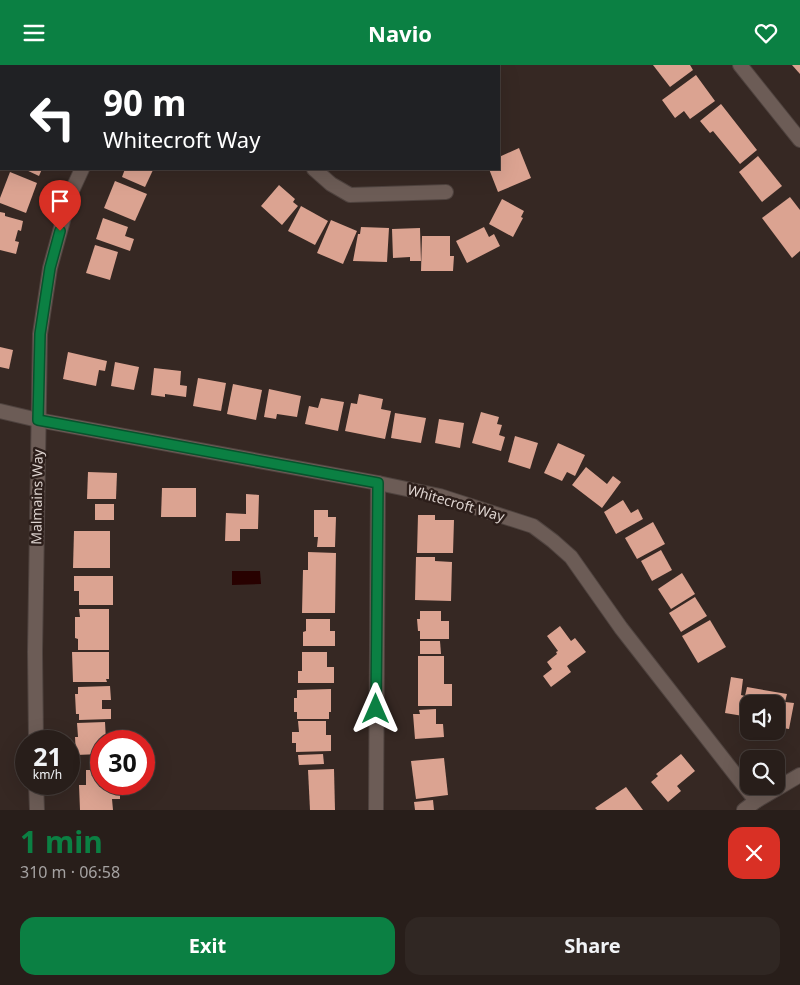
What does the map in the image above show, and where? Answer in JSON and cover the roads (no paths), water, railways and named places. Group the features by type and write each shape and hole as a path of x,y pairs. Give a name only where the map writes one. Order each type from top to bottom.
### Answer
{"street":[{"path":"740,65 800,140"},
{"name":"Malmains Way","path":"36,730 35,652 40,334 50,268 70,195 82,170"},
{"path":"315,170 330,184 350,195 446,192"},
{"name":"Whitecroft Way","path":"0,411 38,420 440,496 533,526 571,557 621,628 756,801"},
{"path":"376,810 378,483"},
{"path":"744,810 800,775"},
{"path":"36,795 37,810"}]}
